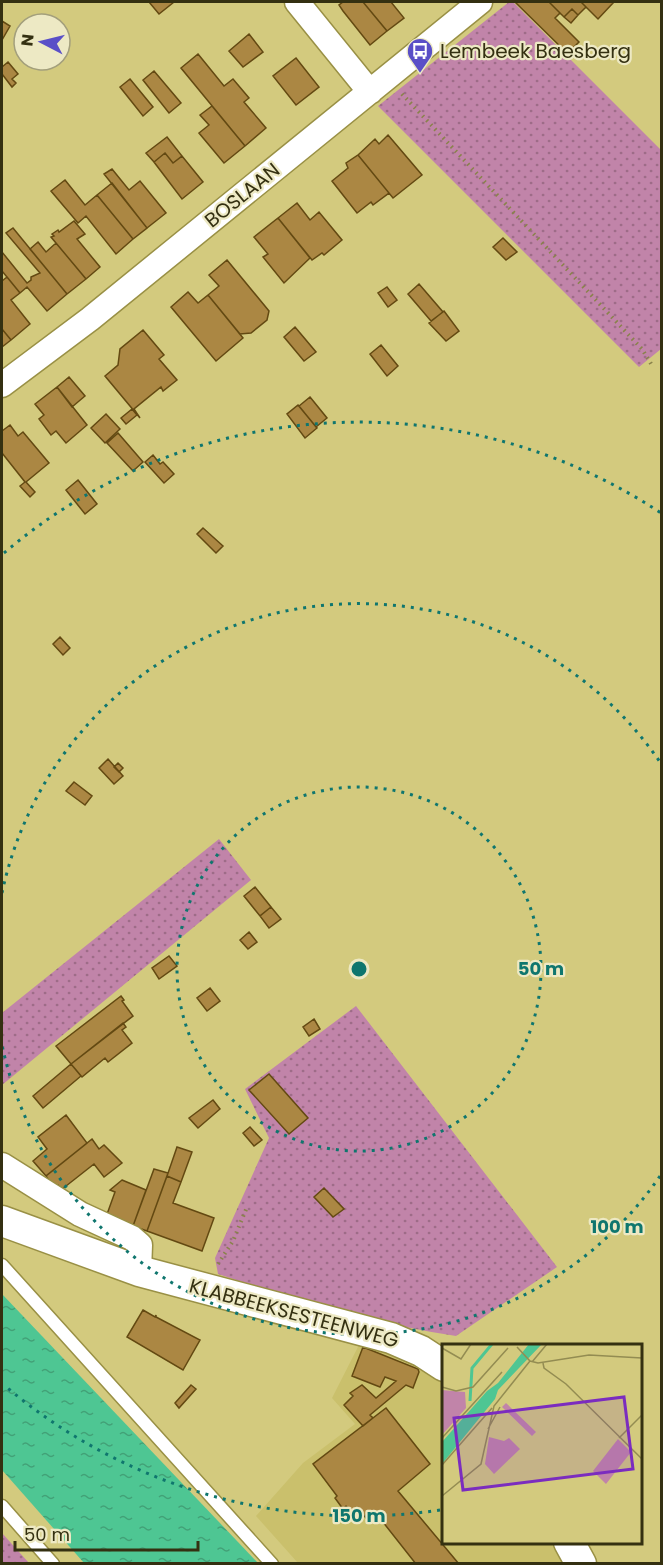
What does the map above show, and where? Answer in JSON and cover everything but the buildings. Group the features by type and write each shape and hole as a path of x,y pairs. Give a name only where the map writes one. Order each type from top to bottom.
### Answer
{"street":[{"path":"297,2 378,85"},
{"name":"BOSLAAN","path":"2,384 99,312 480,2"},
{"path":"2,1165 80,1214 132,1238 140,1245 139,1271"},
{"name":"KLABBEEKSESTEENWEG","path":"2,1221 139,1271 391,1338 421,1351 442,1365"},
{"path":"570,1544 582,1563"}],"lane":[{"path":"2,1265 272,1563"},
{"path":"2,1506 53,1563"}],"path":[{"path":"378,85 642,349 653,367"},
{"path":"192,1286 212,1272 221,1260 247,1207"}],"shaded area":[{"path":"509,2 513,2 661,150 661,349 639,367 378,106"},
{"path":"219,839 251,880 2,1085 2,1013"},
{"path":"356,1006 557,1267 456,1336 395,1325 336,1310 218,1274 215,1258 269,1138 245,1089"},
{"path":"361,1341 434,1374 442,1382 442,1544 554,1544 566,1563 298,1563 256,1516 303,1463 355,1424 332,1398"},
{"path":"2,1533 29,1563 2,1563"}],"water":[{"path":"2,1294 258,1563 84,1563 2,1470"}],"place":[{"name":"Lembeek Baesberg","path":"420,74"}]}
